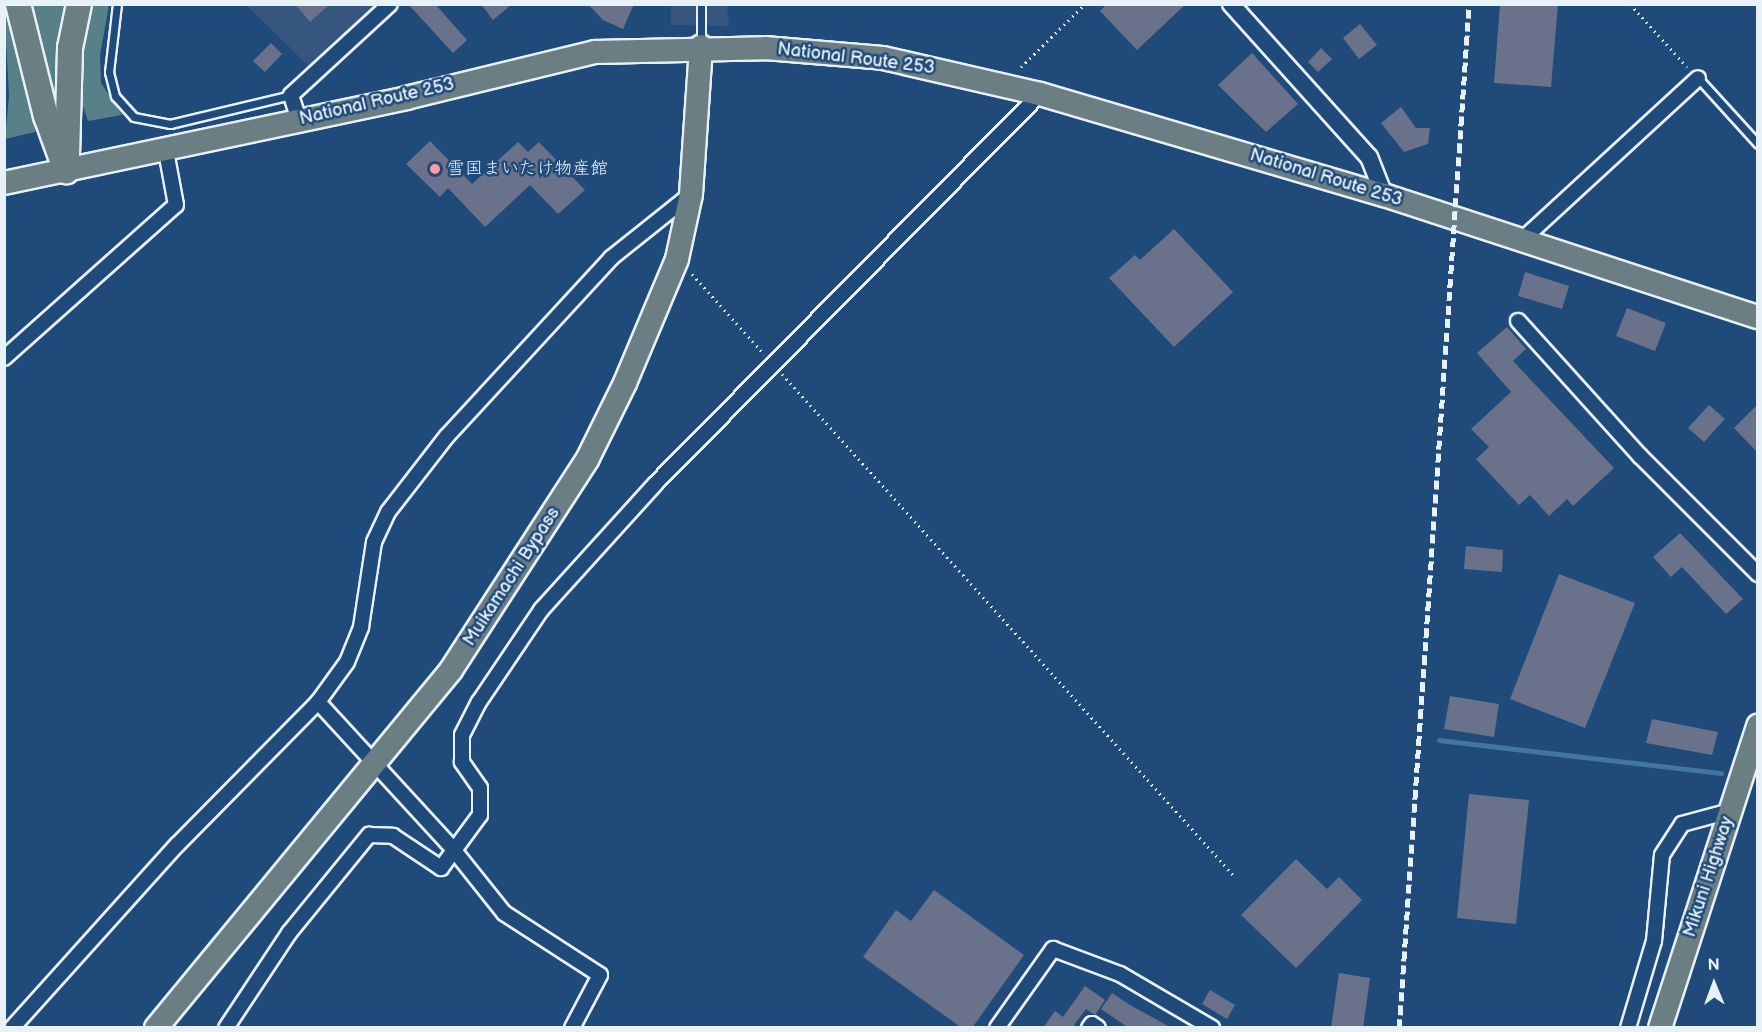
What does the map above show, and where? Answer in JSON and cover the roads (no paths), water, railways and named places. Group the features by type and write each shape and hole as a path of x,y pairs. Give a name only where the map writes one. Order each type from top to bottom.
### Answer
{"highway":[{"path":"18,4 46,116 66,171"},
{"path":"66,171 70,48 79,4"},
{"name":"National Route 253","path":"4,183 166,151 595,52 701,46 883,58 1040,94 1384,195 1758,317"},
{"name":"Muikamachi Bypass","path":"156,1028 371,762 451,670 588,458 625,384 677,259 691,194 701,46"},
{"name":"Mikuni Highway","path":"1660,1028 1758,726"}],"street":[{"path":"299,120 291,95 390,4"},
{"path":"1231,4 1369,157 1384,195"},
{"path":"1522,240 1698,78"},
{"path":"226,1028 289,933 369,835 393,836 441,868 480,815 480,788 459,750 478,702 570,576 772,363 1040,94"},
{"path":"4,358 176,205 166,151"},
{"path":"12,1028 177,845 318,702 347,662 357,639 370,555 388,512 511,362 611,258 691,194"},
{"path":"1518,321 1640,456 1758,574"},
{"path":"318,702 453,849 504,913 600,975 572,1028"},
{"path":"1628,1028 1654,941 1662,855 1682,824 1730,811"},
{"path":"997,1028 1053,949 1120,974 1212,1028"},
{"path":"1089,1028 1092,1024 1098,1028"}],"lane":[{"path":"117,4 109,72 115,96 134,117 170,124 291,95"},
{"path":"701,4 701,46"},
{"path":"1698,78 1758,144"}],"waterway":[{"path":"1439,740 1721,773"}],"railway":[{"path":"1399,1028 1469,4"}],"place":[{"name":"雪国まいたけ物産館","path":"435,169"}]}
